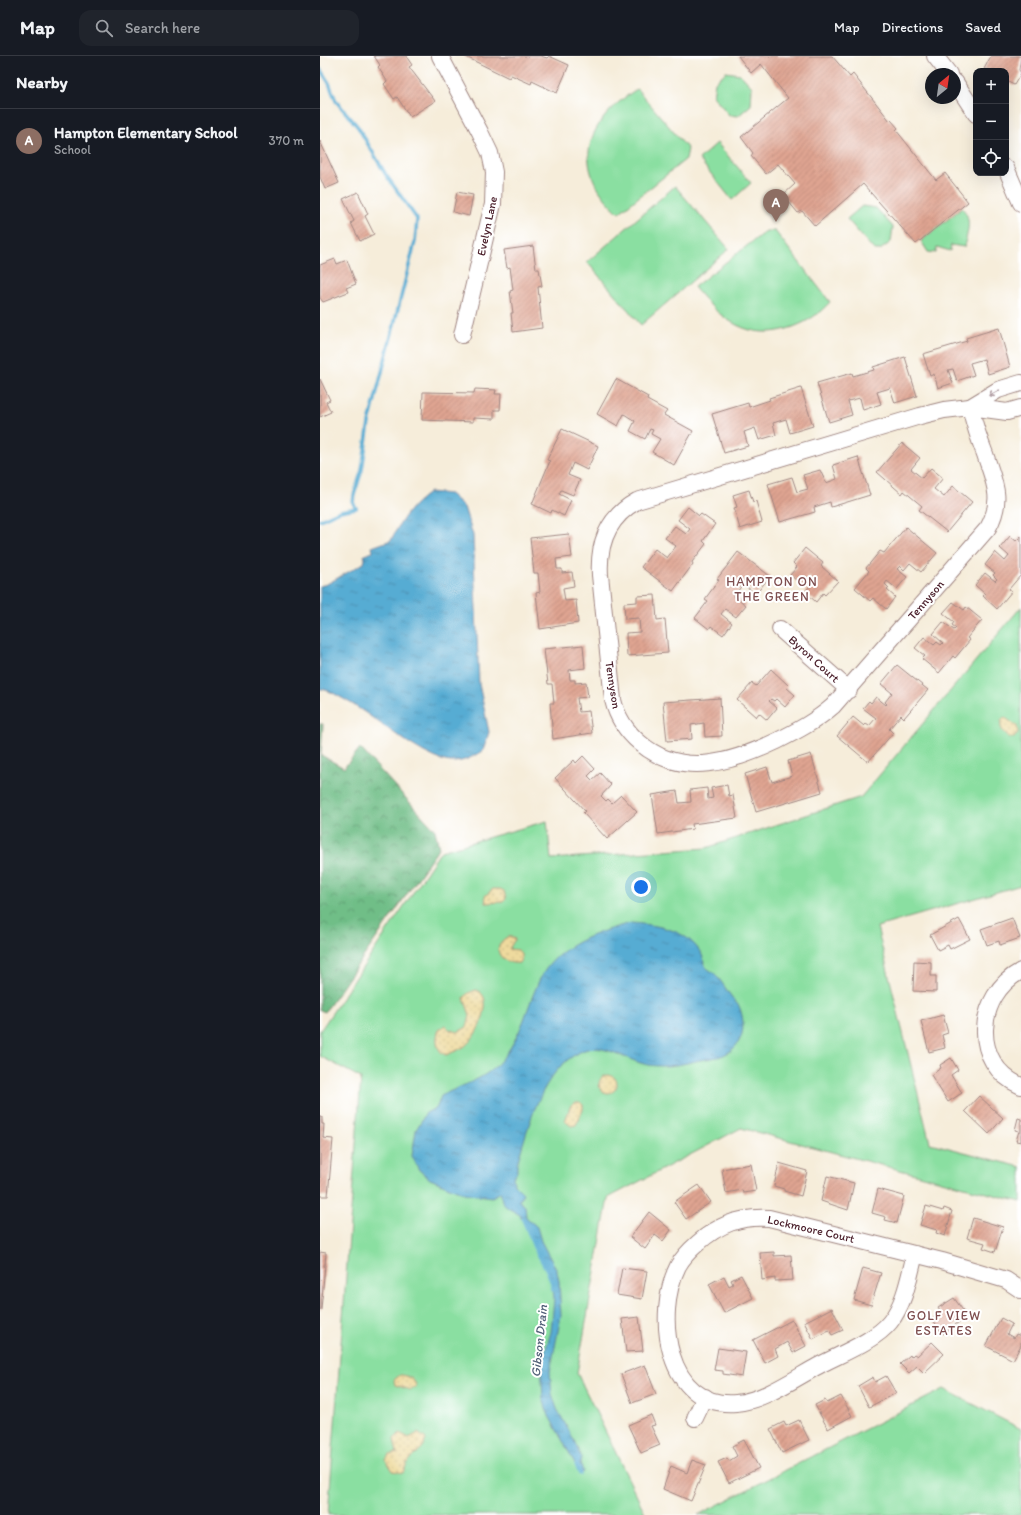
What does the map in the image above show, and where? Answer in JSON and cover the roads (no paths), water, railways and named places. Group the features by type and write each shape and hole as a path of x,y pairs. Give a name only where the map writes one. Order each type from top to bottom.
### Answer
{"street":[{"name":"Evelyn Lane","path":"440,56 490,153 494,172 493,204 462,335"},
{"path":"935,56 944,68"},
{"path":"961,91 973,109"},
{"path":"1009,175 1021,203"},
{"name":"Tennyson","path":"970,407 998,390 1021,383"},
{"name":"Tennyson","path":"970,407 996,486 994,515 988,528 834,706 809,724 748,755 714,763 697,765 684,764 656,754 636,740 624,725 615,708 599,561 602,541 614,520 625,509 637,501 878,427 944,410 970,407 1007,412 1021,408"},
{"name":"Byron Court","path":"780,629 849,690"},
{"path":"1021,971 1012,975 996,992 989,1004 986,1015 985,1034 987,1048 996,1067 1006,1078 1021,1086"},
{"name":"Lockmoore Court","path":"915,1254 902,1302 890,1323 878,1332 758,1398 730,1403 705,1397 689,1386 676,1369 670,1349 667,1315 677,1268 687,1254 711,1232 730,1222 752,1218 769,1218 915,1254 991,1275 1006,1280 1021,1290"},
{"path":"695,1418 705,1397"}],"water":[{"path":"430,492 450,494 464,507 473,535 479,684 489,732 483,751 468,759 456,762 441,760 414,746 347,701 331,692 320,689 320,586 327,584 364,563 364,555 373,552 372,547 391,540 407,513 417,502"},
{"path":"631,923 661,927 689,939 702,955 707,969 715,974 739,1006 742,1014 743,1030 738,1044 726,1054 718,1057 675,1065 649,1065 607,1050 590,1049 582,1051 568,1060 556,1071 539,1100 532,1116 517,1164 517,1172 513,1177 514,1184 523,1193 519,1201 525,1206 526,1217 537,1227 541,1241 557,1271 561,1316 550,1372 552,1394 557,1409 573,1438 581,1457 580,1464 583,1471 582,1473 577,1467 549,1416 543,1399 541,1365 551,1332 554,1299 552,1277 536,1249 520,1215 509,1209 504,1204 501,1197 501,1192 492,1197 464,1193 430,1179 419,1170 412,1156 416,1130 426,1113 437,1107 441,1096 483,1076 495,1067 504,1057 522,1026 539,981 555,958 578,942 591,936"}],"waterway":[{"path":"320,69 329,83 336,101 358,127 386,175 417,219 415,242 369,423 362,470 354,495 353,503 356,508"},
{"path":"320,520 340,511 356,508"},
{"name":"Gibson Drain","path":"522,1218 534,1247 548,1273 553,1290"},
{"name":"Gibson Drain","path":"576,1464 580,1474"}],"place":[{"name":"Hampton Elementary School","path":"776,222"}],"district":[{"name":"HAMPTON ON THE GREEN","path":"772,588"},
{"name":"GOLF VIEW ESTATES","path":"944,1322"}]}
